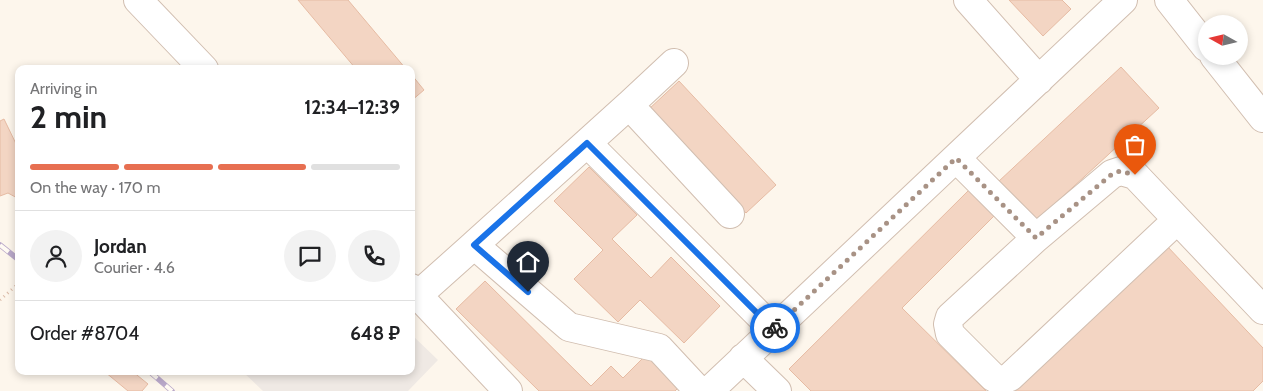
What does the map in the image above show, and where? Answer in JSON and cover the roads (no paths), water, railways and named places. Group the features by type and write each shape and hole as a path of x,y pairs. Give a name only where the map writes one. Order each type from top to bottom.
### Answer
{"street":[{"path":"138,0 200,65"},
{"path":"968,0 1039,80"},
{"path":"709,391 1123,0"},
{"path":"1169,0 1198,37"},
{"path":"415,291 474,245 674,63"},
{"path":"1221,65 1263,118"},
{"path":"629,105 730,214"},
{"path":"587,143 774,330"},
{"path":"956,158 1036,238"},
{"path":"1177,220 1010,377 1000,381 993,377 950,334 948,324 950,317 1036,238 1112,174 1120,171 1135,175 1263,310"},
{"path":"474,245 569,327 658,348 699,391"},
{"path":"415,293 508,391"},
{"path":"743,358 776,391"}],"railway":[{"path":"0,245 15,257"},
{"path":"154,375 172,391"}]}
